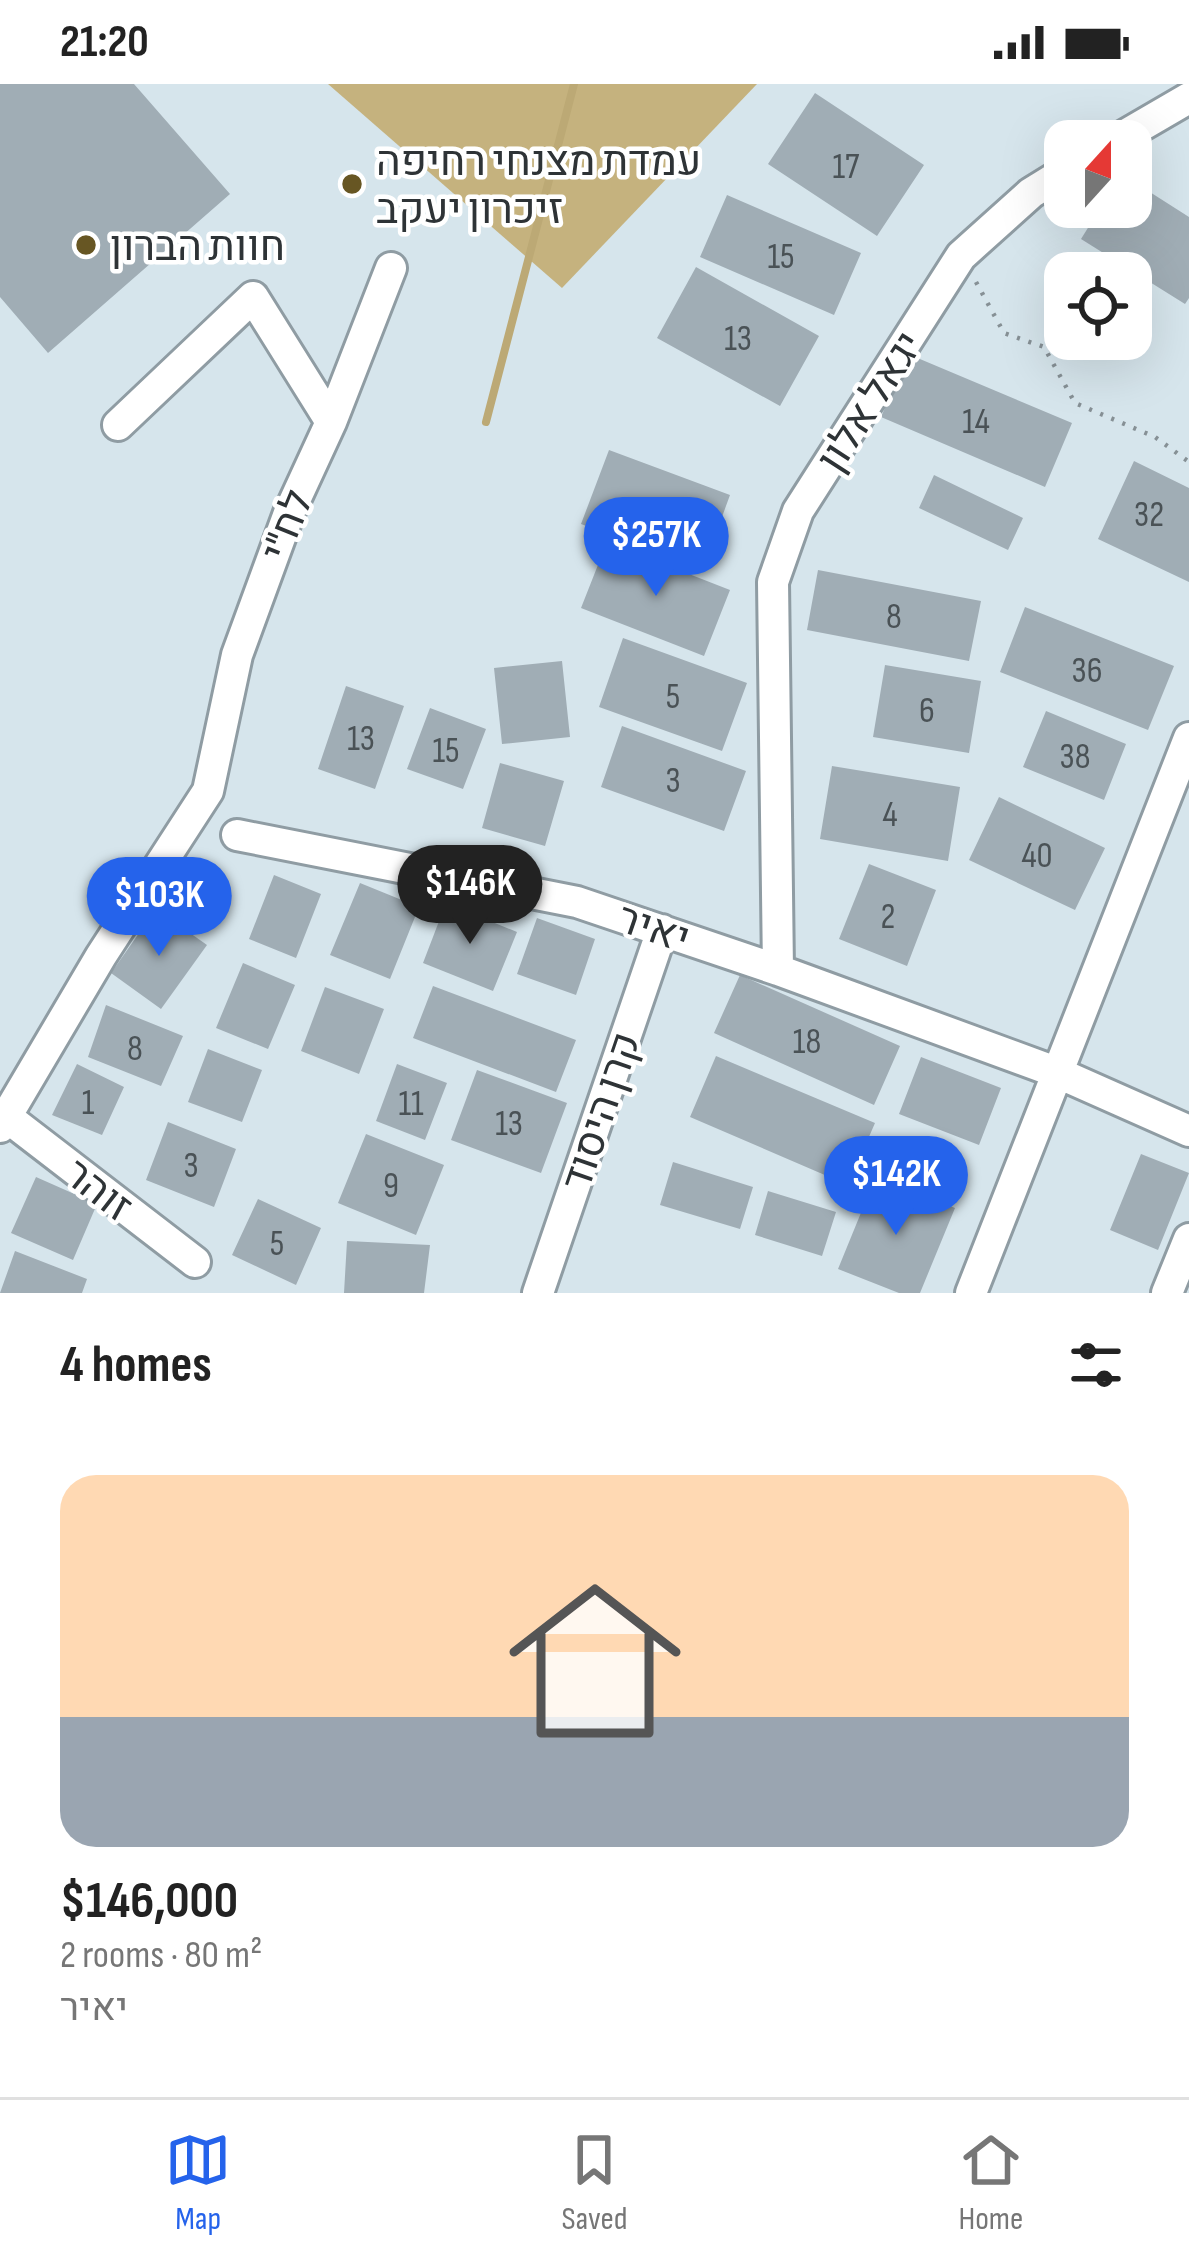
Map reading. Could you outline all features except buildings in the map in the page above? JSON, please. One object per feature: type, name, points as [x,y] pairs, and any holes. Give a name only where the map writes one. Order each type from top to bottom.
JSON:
[{"type":"street","points":[[1151,120],[1189,98]]},
{"type":"street","name":"יגאל אלון","points":[[778,970],[773,582],[798,511],[962,256],[1044,185]]},
{"type":"street","name":"לח\"י","points":[[2,1121],[208,791],[236,655],[391,268]]},
{"type":"street","points":[[118,425],[253,298],[331,422]]},
{"type":"street","points":[[971,1293],[1189,738]]},
{"type":"street","name":"יאיר","points":[[237,835],[577,902],[1056,1072],[1189,1131]]},
{"type":"street","name":"קרן היסוד","points":[[538,1293],[662,930]]},
{"type":"street","name":"זוהר","points":[[2,1121],[195,1262]]},
{"type":"street","points":[[1167,1293],[1189,1239]]},
{"type":"path","points":[[962,256],[1004,333],[1044,347],[1075,403],[1155,437],[1189,463]]},
{"type":"shaded area","points":[[328,84],[757,84],[562,288]]},
{"type":"waterway","points":[[486,422],[574,84]]},
{"type":"place","name":"עמדת מצנחי רחיפה זיכרון יעקב","points":[[352,184]]},
{"type":"place","name":"חוות הברון","points":[[86,245]]}]
